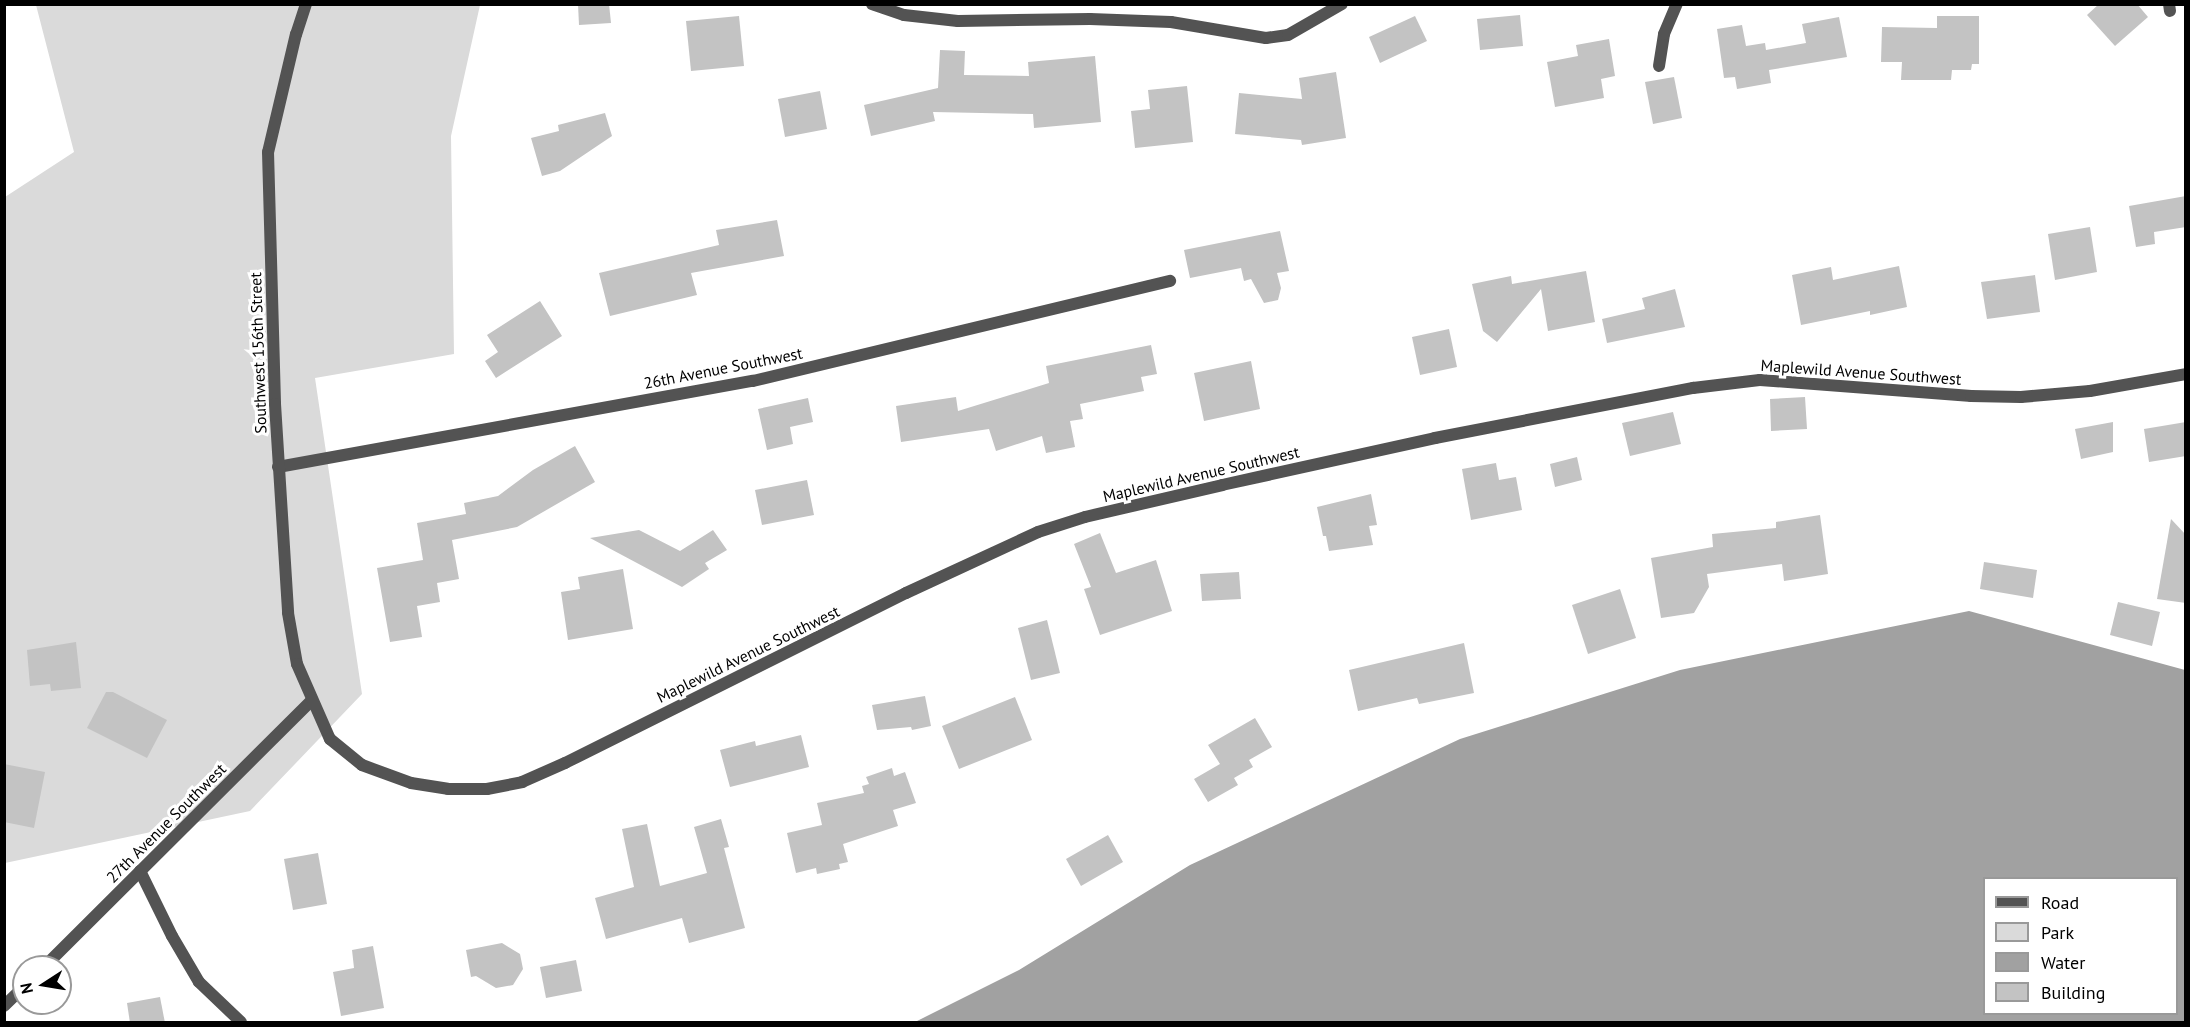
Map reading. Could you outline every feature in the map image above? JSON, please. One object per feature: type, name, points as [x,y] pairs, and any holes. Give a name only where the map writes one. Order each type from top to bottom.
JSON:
[{"type":"street","name":"Southwest 156th Street","points":[[306,4],[296,34],[268,152],[279,466],[288,613],[297,664],[311,701]]},
{"type":"street","points":[[872,4],[904,15],[958,21],[1090,19],[1171,22],[1266,38],[1288,36],[1342,4]]},
{"type":"street","points":[[1659,66],[1664,34],[1677,4]]},
{"type":"street","name":"26th Avenue Southwest","points":[[279,466],[753,381],[1170,281]]},
{"type":"street","name":"Maplewild Avenue Southwest","points":[[311,701],[330,739],[362,765],[411,783],[448,789],[487,789],[522,782],[565,763],[906,593],[1038,532],[1085,517],[1424,441],[1692,388],[1760,380],[1971,396],[2021,397],[2090,391],[2186,375]]},
{"type":"street","name":"27th Avenue Southwest","points":[[56,955],[311,701]]},
{"type":"street","points":[[140,871],[172,936],[199,982],[237,1020]]},
{"type":"green space","points":[[36,5],[480,5],[451,136],[454,354],[315,378],[362,694],[250,811],[5,863],[5,197],[74,152]]},
{"type":"water","points":[[1969,611],[2185,670],[2185,1022],[915,1022],[1019,970],[1190,865],[1460,739],[1680,670]]},
{"type":"building","points":[[578,4],[609,4],[611,23],[579,25]]},
{"type":"building","points":[[2099,4],[2137,4],[2148,17],[2115,46],[2087,15]]},
{"type":"building","points":[[1520,15],[1523,46],[1480,50],[1477,19]]},
{"type":"building","points":[[739,16],[744,66],[691,71],[686,21]]},
{"type":"building","points":[[1415,16],[1427,41],[1380,63],[1369,37]]},
{"type":"building","points":[[1937,16],[1979,16],[1979,64],[1972,64],[1971,70],[1952,70],[1951,80],[1901,80],[1902,62],[1881,62],[1882,27],[1937,28]]},
{"type":"building","points":[[1839,17],[1847,57],[1769,70],[1771,83],[1737,89],[1735,77],[1724,78],[1717,29],[1742,25],[1746,46],[1765,43],[1766,50],[1806,43],[1802,24]]},
{"type":"building","points":[[1609,39],[1615,76],[1601,79],[1604,98],[1555,107],[1547,62],[1578,56],[1576,45]]},
{"type":"building","points":[[940,50],[965,51],[964,75],[1029,76],[1028,62],[1095,56],[1101,122],[1034,128],[1033,114],[933,112],[935,121],[871,136],[864,105],[938,88]]},
{"type":"building","points":[[1336,72],[1346,138],[1302,145],[1301,140],[1235,134],[1239,93],[1302,99],[1299,78]]},
{"type":"building","points":[[1674,77],[1682,118],[1653,124],[1645,82]]},
{"type":"building","points":[[1187,86],[1193,142],[1135,148],[1131,111],[1150,109],[1148,90]]},
{"type":"building","points":[[820,91],[827,129],[785,137],[778,99]]},
{"type":"building","points":[[605,113],[612,136],[560,171],[542,176],[531,138],[559,131],[558,125]]},
{"type":"building","points":[[2186,196],[2186,227],[2154,232],[2155,244],[2136,247],[2129,206]]},
{"type":"building","points":[[777,220],[784,256],[691,273],[697,295],[610,316],[599,273],[719,245],[716,230]]},
{"type":"building","points":[[2090,227],[2097,272],[2055,280],[2048,234]]},
{"type":"building","points":[[1280,231],[1289,271],[1277,273],[1281,288],[1278,300],[1264,303],[1251,279],[1244,281],[1241,268],[1190,278],[1184,250]]},
{"type":"building","points":[[1899,266],[1907,307],[1870,315],[1870,311],[1801,325],[1792,275],[1831,267],[1833,280]]},
{"type":"building","points":[[1586,271],[1595,322],[1548,331],[1541,289],[1497,342],[1483,331],[1472,284],[1511,276],[1512,284]]},
{"type":"building","points":[[2035,275],[2040,312],[1987,319],[1981,282]]},
{"type":"building","points":[[1675,289],[1685,327],[1607,343],[1602,319],[1645,309],[1642,298]]},
{"type":"building","points":[[540,301],[562,336],[496,378],[485,361],[498,352],[487,335]]},
{"type":"building","points":[[1449,329],[1457,367],[1420,375],[1412,337]]},
{"type":"building","points":[[1151,345],[1157,374],[1141,377],[1144,391],[1080,404],[1083,419],[1070,421],[1075,447],[1046,453],[1042,436],[996,451],[989,429],[901,442],[896,406],[956,397],[958,411],[1049,383],[1046,366]]},
{"type":"building","points":[[1251,361],[1260,409],[1204,421],[1194,373]]},
{"type":"building","points":[[1805,397],[1807,429],[1771,431],[1770,399]]},
{"type":"building","points":[[808,398],[813,422],[790,427],[793,444],[767,450],[758,409]]},
{"type":"building","points":[[1673,412],[1681,444],[1630,456],[1622,423]]},
{"type":"building","points":[[2113,422],[2113,452],[2081,459],[2075,429]]},
{"type":"building","points":[[2186,422],[2186,456],[2149,462],[2144,429]]},
{"type":"building","points":[[575,446],[595,482],[517,527],[452,540],[459,579],[437,583],[440,602],[417,606],[422,637],[390,642],[377,568],[423,560],[417,523],[466,514],[464,503],[498,496],[533,470]]},
{"type":"building","points":[[1577,457],[1582,480],[1555,487],[1550,464]]},
{"type":"building","points":[[1496,463],[1499,480],[1516,477],[1522,510],[1471,520],[1462,469]]},
{"type":"building","points":[[807,480],[814,515],[762,525],[755,490]]},
{"type":"building","points":[[1371,494],[1377,525],[1369,526],[1373,545],[1329,551],[1326,536],[1323,536],[1317,507]]},
{"type":"building","points":[[1820,515],[1828,574],[1784,581],[1782,564],[1707,574],[1709,587],[1694,613],[1661,618],[1651,558],[1713,547],[1712,534],[1776,528],[1776,522]]},
{"type":"building","points":[[2171,519],[2186,535],[2186,603],[2157,599]]},
{"type":"building","points":[[639,530],[680,551],[713,530],[727,550],[705,563],[709,569],[682,587],[590,538]]},
{"type":"building","points":[[1100,533],[1116,573],[1156,560],[1172,611],[1100,635],[1084,589],[1091,587],[1074,544]]},
{"type":"building","points":[[1984,562],[2037,570],[2033,598],[1980,589]]},
{"type":"building","points":[[623,569],[633,629],[568,640],[561,592],[580,589],[578,577]]},
{"type":"building","points":[[1239,572],[1241,599],[1202,601],[1200,574]]},
{"type":"building","points":[[1620,589],[1636,638],[1588,654],[1572,605]]},
{"type":"building","points":[[2118,602],[2160,612],[2152,646],[2110,635]]},
{"type":"building","points":[[1047,620],[1060,673],[1031,680],[1018,628]]},
{"type":"building","points":[[76,642],[81,688],[51,691],[50,684],[30,686],[27,650]]},
{"type":"building","points":[[1464,643],[1474,693],[1419,704],[1417,698],[1358,711],[1349,670]]},
{"type":"building","points":[[106,692],[113,692],[167,720],[147,758],[87,728]]},
{"type":"building","points":[[925,696],[931,726],[912,730],[911,727],[877,730],[872,705]]},
{"type":"building","points":[[1015,697],[1032,740],[959,769],[942,726]]},
{"type":"building","points":[[1255,718],[1272,747],[1249,760],[1253,767],[1234,778],[1238,785],[1208,802],[1194,779],[1220,764],[1208,745]]},
{"type":"building","points":[[801,735],[809,767],[730,787],[720,750],[755,741],[756,746]]},
{"type":"building","points":[[4,764],[45,772],[34,828],[4,822]]},
{"type":"building","points":[[892,768],[894,776],[905,772],[916,803],[893,810],[898,826],[843,844],[848,862],[839,864],[840,869],[817,874],[816,868],[796,873],[787,833],[822,825],[817,803],[864,793],[862,786],[869,784],[866,777]]},
{"type":"building","points":[[721,819],[729,847],[724,848],[745,928],[689,943],[682,918],[606,939],[595,898],[634,887],[622,829],[647,824],[660,886],[707,873],[694,827]]},
{"type":"building","points":[[1108,835],[1123,862],[1081,886],[1066,859]]},
{"type":"building","points":[[318,853],[327,904],[293,910],[284,859]]},
{"type":"building","points":[[502,943],[520,954],[523,969],[513,985],[496,988],[476,976],[471,977],[466,950]]},
{"type":"building","points":[[373,946],[384,1008],[341,1016],[333,972],[354,968],[352,950]]},
{"type":"building","points":[[576,960],[582,991],[546,998],[540,967]]},
{"type":"building","points":[[160,997],[165,1023],[130,1023],[127,1003]]}]
